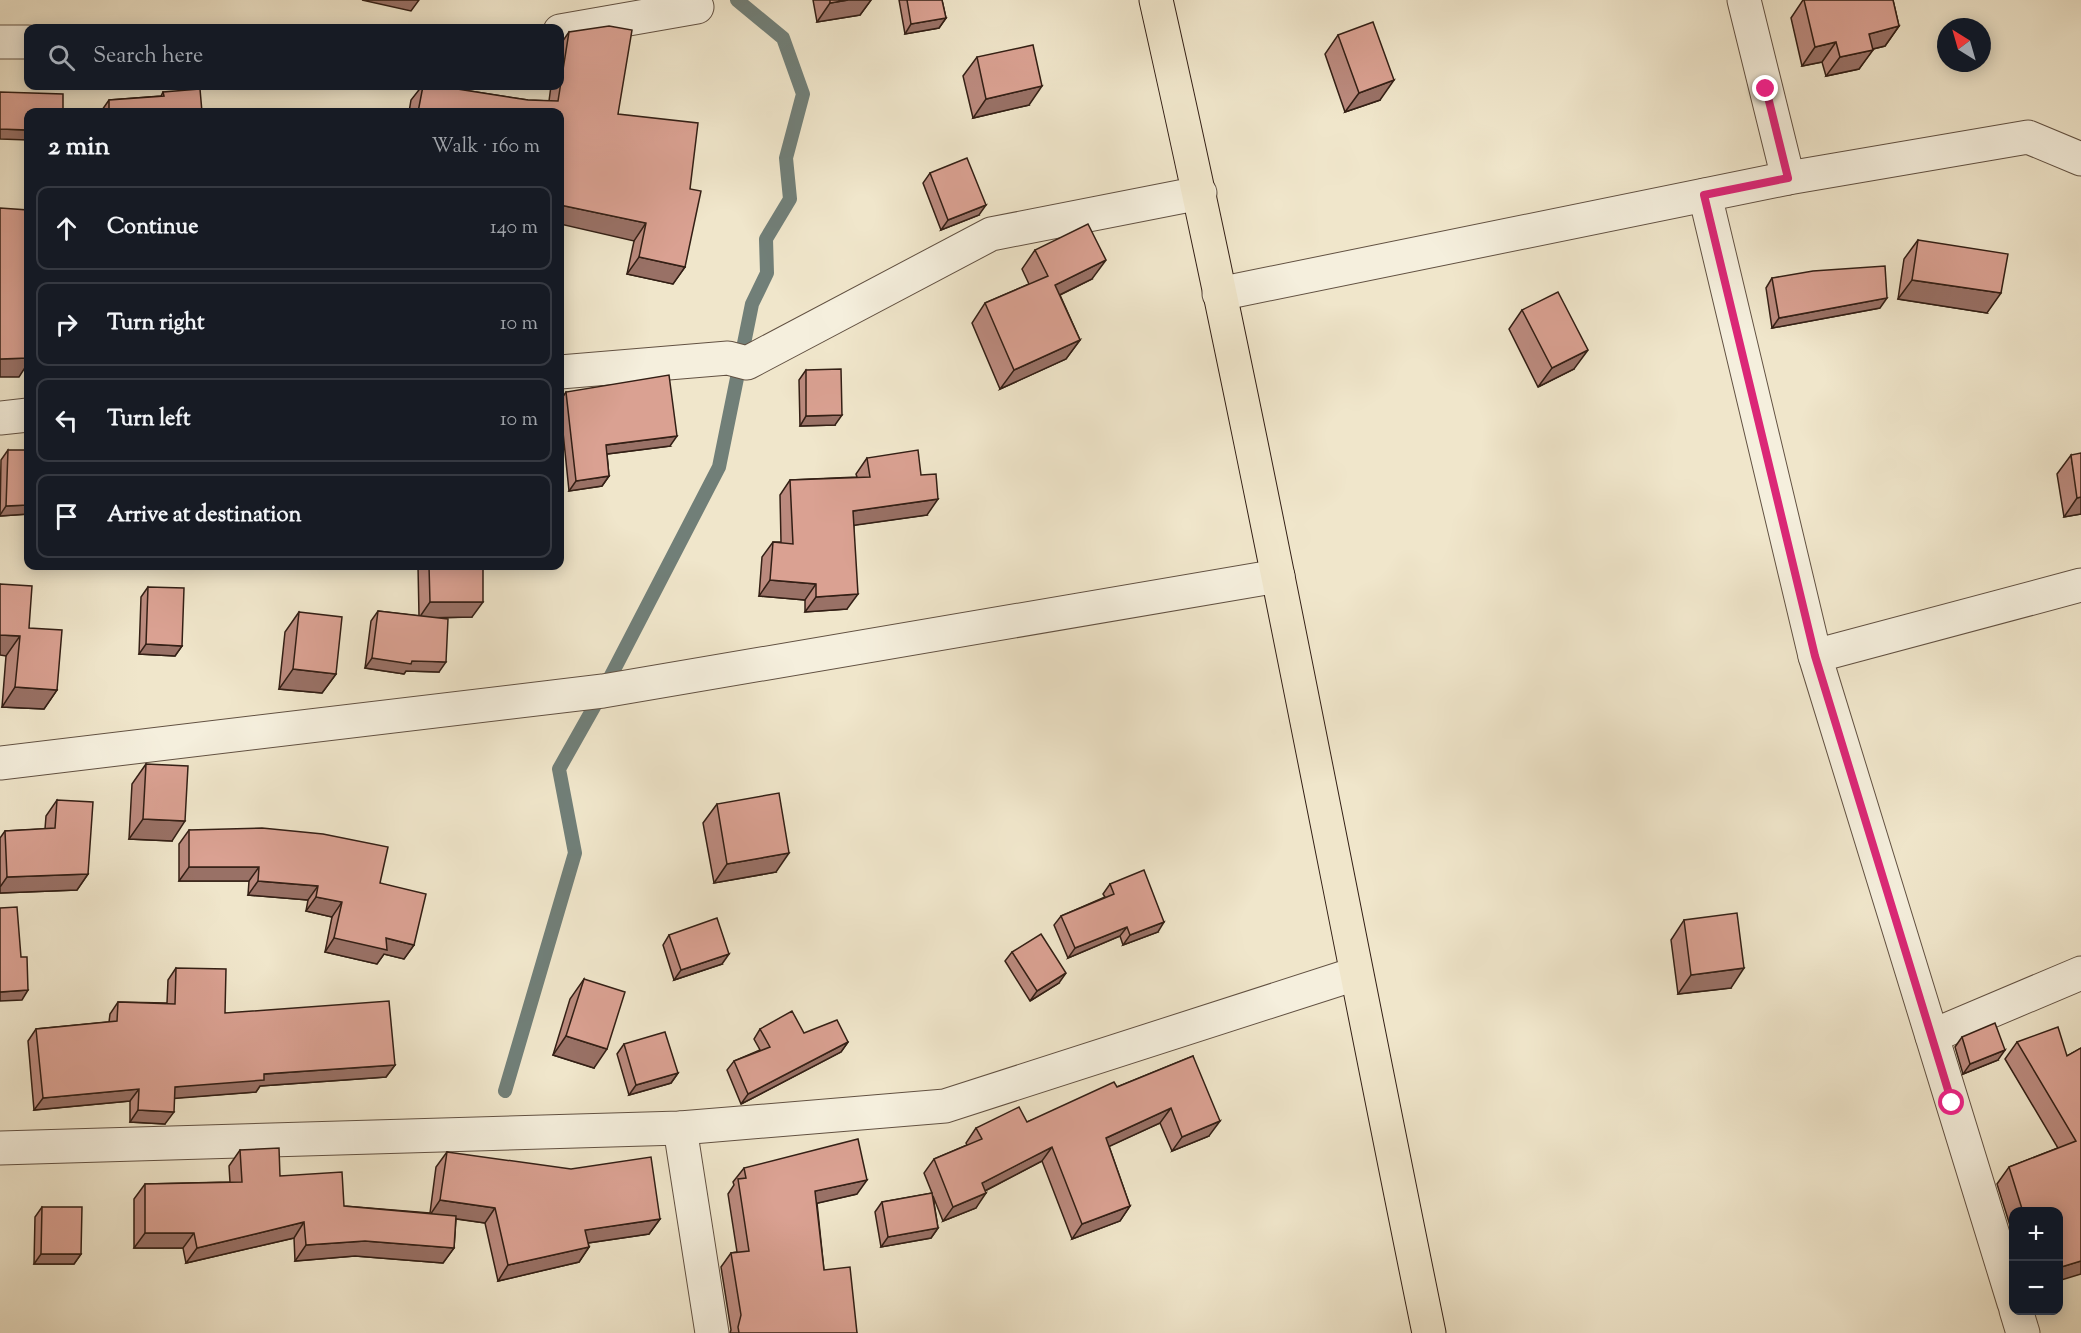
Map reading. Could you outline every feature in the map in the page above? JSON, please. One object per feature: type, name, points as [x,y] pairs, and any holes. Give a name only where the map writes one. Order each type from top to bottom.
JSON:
[{"type":"highway","points":[[1156,0],[1200,193],[1278,576],[1355,974],[1429,1333]]},
{"type":"street","points":[[1744,0],[1788,178]]},
{"type":"street","points":[[564,30],[697,7]]},
{"type":"street","points":[[0,42],[24,42]]},
{"type":"street","points":[[1219,294],[1788,178],[2028,137],[2081,158]]},
{"type":"street","points":[[564,372],[738,360],[991,234],[1200,193]]},
{"type":"street","points":[[1704,195],[1815,656],[2009,1290]]},
{"type":"street","points":[[0,418],[24,416]]},
{"type":"street","points":[[0,763],[603,691],[1278,576]]},
{"type":"street","points":[[1815,656],[2081,585]]},
{"type":"street","points":[[1932,1036],[2081,973]]},
{"type":"street","points":[[0,1148],[680,1128],[945,1106],[1355,974]]},
{"type":"street","points":[[680,1128],[712,1333]]},
{"type":"street","points":[[2017,1315],[2023,1333]]},
{"type":"building","points":[[830,0],[848,0],[830,3]]},
{"type":"building","points":[[907,0],[942,0],[946,18],[911,24]]},
{"type":"building","points":[[1804,0],[1893,0],[1899,26],[1869,34],[1873,50],[1840,57],[1836,42],[1815,47]]},
{"type":"building","points":[[1373,22],[1394,80],[1359,93],[1338,35]]},
{"type":"building","points":[[609,26],[632,30],[618,114],[698,123],[690,189],[701,191],[685,267],[639,257],[646,223],[564,206],[564,108],[419,108],[422,90],[464,90],[528,100],[558,101],[560,90],[564,90],[564,63],[569,32]]},
{"type":"building","points":[[1033,45],[1042,86],[986,99],[977,57]]},
{"type":"building","points":[[200,90],[202,108],[109,108],[109,100],[164,96],[163,92]]},
{"type":"building","points":[[0,92],[63,94],[63,108],[24,108],[24,130],[0,129]]},
{"type":"building","points":[[967,158],[986,205],[948,220],[930,173]]},
{"type":"building","points":[[0,208],[24,210],[24,358],[0,359]]},
{"type":"building","points":[[1088,224],[1106,260],[1055,285],[1080,340],[1014,370],[985,303],[1048,276],[1035,250]]},
{"type":"building","points":[[1918,240],[2008,254],[2001,293],[1912,280]]},
{"type":"building","points":[[1885,266],[1887,298],[1779,318],[1772,278],[1813,271]]},
{"type":"building","points":[[1558,292],[1588,350],[1552,368],[1522,310]]},
{"type":"building","points":[[841,369],[842,415],[806,416],[806,370]]},
{"type":"building","points":[[669,375],[677,436],[606,445],[609,476],[576,481],[566,392]]},
{"type":"building","points":[[8,450],[24,450],[24,505],[6,506]]},
{"type":"building","points":[[918,450],[921,475],[936,474],[938,499],[853,511],[858,594],[816,597],[816,584],[770,580],[773,542],[793,544],[790,480],[870,477],[867,458]]},
{"type":"building","points":[[2081,453],[2081,497],[2077,498],[2071,455]]},
{"type":"building","points":[[429,570],[483,570],[483,602],[430,602]]},
{"type":"building","points":[[0,584],[32,586],[29,628],[62,630],[57,690],[15,687],[20,636],[0,635]]},
{"type":"building","points":[[148,587],[184,588],[182,646],[146,644]]},
{"type":"building","points":[[378,611],[448,619],[446,662],[412,661],[411,664],[372,658]]},
{"type":"building","points":[[299,612],[342,617],[336,674],[293,669]]},
{"type":"building","points":[[146,764],[188,766],[185,821],[143,819]]},
{"type":"building","points":[[779,793],[789,853],[727,864],[717,804]]},
{"type":"building","points":[[57,800],[93,802],[88,874],[7,877],[5,831],[55,828]]},
{"type":"building","points":[[262,828],[323,834],[388,847],[380,883],[426,894],[414,945],[386,938],[387,950],[334,938],[342,902],[316,897],[318,886],[258,881],[259,867],[189,867],[189,830]]},
{"type":"building","points":[[1144,870],[1164,922],[1130,935],[1127,927],[1075,948],[1061,916],[1114,894],[1110,884]]},
{"type":"building","points":[[17,907],[21,957],[27,957],[28,990],[0,992],[0,908]]},
{"type":"building","points":[[1737,913],[1744,968],[1691,975],[1684,920]]},
{"type":"building","points":[[717,918],[729,954],[681,970],[669,935]]},
{"type":"building","points":[[1041,934],[1066,973],[1037,991],[1012,952]]},
{"type":"building","points":[[176,968],[226,969],[225,1013],[389,1001],[395,1065],[264,1074],[264,1080],[175,1087],[174,1112],[138,1110],[139,1089],[43,1098],[36,1029],[117,1021],[118,1002],[175,1004]]},
{"type":"building","points":[[584,979],[625,992],[607,1049],[566,1036]]},
{"type":"building","points":[[792,1011],[804,1033],[837,1020],[848,1042],[748,1094],[734,1061],[770,1047],[760,1029]]},
{"type":"building","points":[[1995,1023],[2005,1050],[1970,1064],[1962,1037]]},
{"type":"building","points":[[2058,1027],[2067,1056],[2081,1048],[2081,1261],[2063,1266],[2063,1207],[2021,1207],[2009,1167],[2076,1141],[2017,1042]]},
{"type":"building","points":[[665,1032],[678,1073],[636,1085],[624,1044]]},
{"type":"building","points":[[1193,1056],[1220,1121],[1182,1137],[1171,1108],[1106,1138],[1130,1206],[1082,1224],[1052,1147],[982,1183],[986,1193],[953,1207],[934,1159],[982,1139],[976,1128],[1019,1107],[1027,1122],[1114,1082],[1117,1087]]},
{"type":"building","points":[[858,1139],[867,1180],[815,1191],[824,1270],[850,1267],[857,1333],[739,1333],[741,1315],[731,1253],[749,1251],[738,1179],[746,1178],[744,1168]]},
{"type":"building","points":[[279,1148],[280,1176],[342,1172],[344,1206],[456,1216],[454,1248],[365,1241],[306,1245],[304,1222],[197,1248],[194,1233],[145,1233],[145,1184],[242,1182],[240,1150]]},
{"type":"building","points":[[447,1152],[571,1169],[651,1157],[660,1219],[585,1230],[589,1247],[508,1265],[495,1208],[440,1200]]},
{"type":"building","points":[[932,1193],[938,1228],[888,1237],[882,1202]]},
{"type":"building","points":[[42,1207],[82,1207],[81,1254],[41,1254]]},
{"type":"waterway","points":[[505,1091],[575,853],[559,769],[603,691],[719,467],[752,304],[767,273],[766,239],[790,199],[786,158],[803,94],[783,38],[737,0]]},
{"type":"route","points":[[1766,89],[1788,178],[1704,195],[1815,656],[1952,1103]]}]
